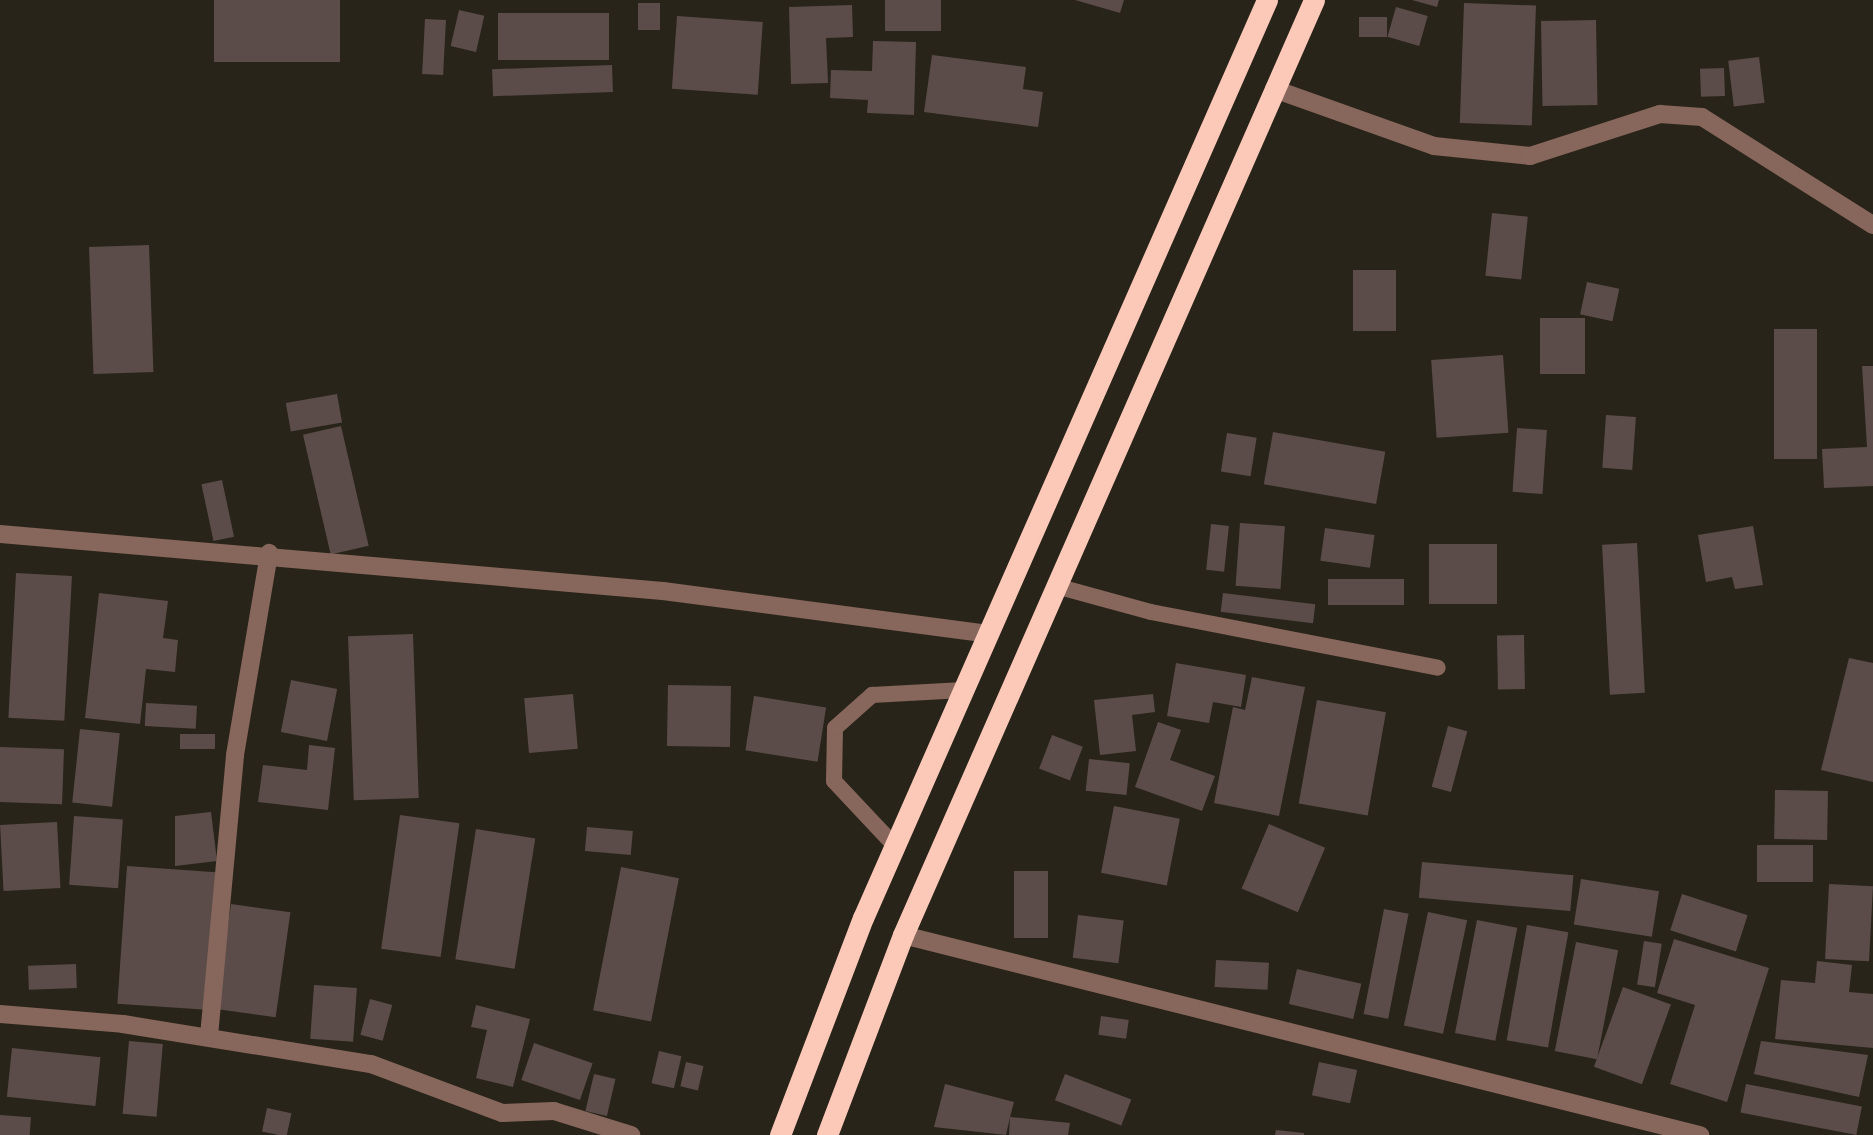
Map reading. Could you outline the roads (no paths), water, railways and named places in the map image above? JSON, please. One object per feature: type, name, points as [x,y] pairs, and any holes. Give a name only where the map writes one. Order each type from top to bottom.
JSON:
[{"type":"highway","points":[[780,1135],[895,846],[1267,0]]},
{"type":"highway","points":[[827,1135],[903,935],[1314,0]]},
{"type":"street","points":[[1275,89],[1434,146],[1530,156],[1660,114],[1702,117],[1873,225]]},
{"type":"street","points":[[0,534],[269,553],[663,591],[988,634]]},
{"type":"street","points":[[209,1037],[234,755],[269,553]]},
{"type":"street","points":[[903,935],[1700,1135]]},
{"type":"street","points":[[0,1014],[209,1037],[371,1064],[502,1113],[554,1111],[631,1135]]},
{"type":"lane","points":[[1056,586],[1151,612],[1437,668]]},
{"type":"lane","points":[[895,846],[834,781],[835,728],[872,695],[963,690]]}]
